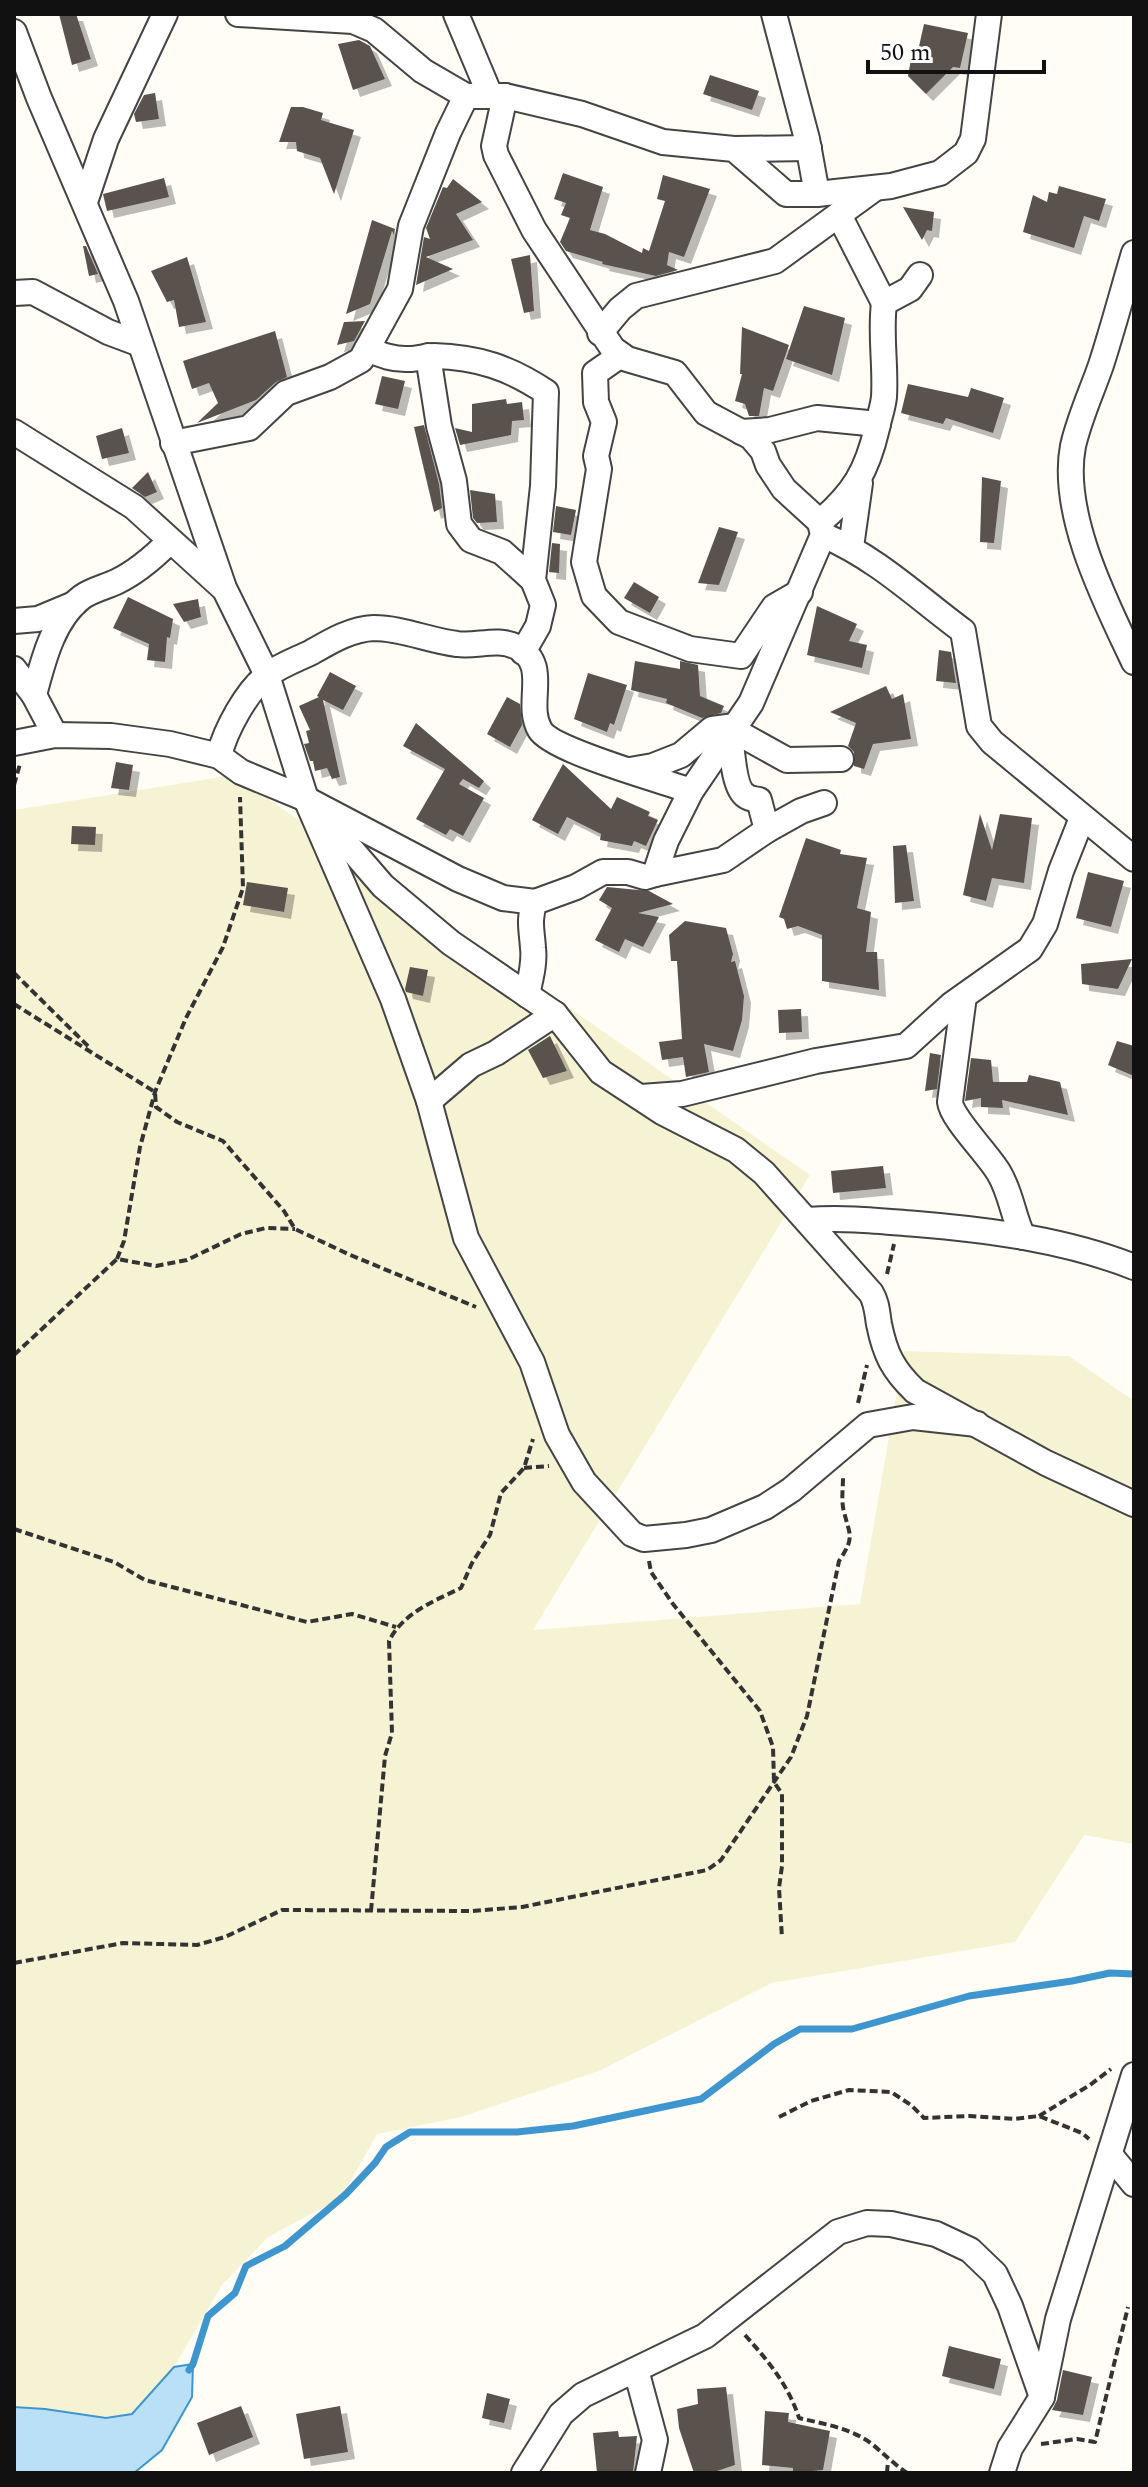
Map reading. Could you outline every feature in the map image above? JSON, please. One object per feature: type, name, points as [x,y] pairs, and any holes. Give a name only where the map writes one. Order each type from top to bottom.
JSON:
[{"type":"street","points":[[85,202],[106,139],[165,14]]},
{"type":"street","points":[[238,14],[353,17],[374,30],[423,71],[487,96],[582,114],[663,142],[734,149],[809,148]]},
{"type":"street","points":[[456,14],[487,96],[496,155],[534,230],[578,293],[600,333],[627,359],[675,373],[706,413],[751,437],[763,451],[784,489],[822,528],[889,572],[963,631],[979,726],[992,742],[1134,859]]},
{"type":"street","points":[[774,14],[809,148],[817,194]]},
{"type":"street","points":[[734,149],[786,194],[817,194],[876,187],[940,173],[966,153],[973,139],[989,14]]},
{"type":"street","points":[[14,32],[25,91],[85,202],[126,301],[224,588],[267,675],[306,799],[393,999],[429,1101],[466,1238],[532,1362],[546,1407],[571,1464],[619,1522],[632,1534],[644,1539],[711,1530],[754,1512],[791,1490],[868,1425],[913,1417],[977,1424]]},
{"type":"street","points":[[173,443],[249,428],[286,393],[330,377],[361,360],[400,289],[411,226],[448,133],[487,96]]},
{"type":"street","points":[[600,333],[620,309],[636,296],[775,261],[876,187]]},
{"type":"street","points":[[839,215],[884,303],[881,329],[884,399],[860,480],[851,547]]},
{"type":"street","points":[[1134,253],[1073,447],[1073,487],[1079,524],[1103,598],[1134,662]]},
{"type":"street","points":[[884,303],[910,289],[920,275]]},
{"type":"street","points":[[14,293],[33,292],[108,332],[140,344]]},
{"type":"street","points":[[367,349],[383,357],[470,359],[519,373],[546,392],[543,486],[533,580]]},
{"type":"street","points":[[621,355],[595,373],[596,402],[604,422],[596,456],[599,469],[584,562],[594,596],[619,622],[690,649],[741,656],[774,607],[800,592]]},
{"type":"street","points":[[428,356],[439,426],[454,481],[459,524],[471,540],[502,552],[533,580],[543,605],[538,626],[523,652]]},
{"type":"street","points":[[741,432],[770,430],[817,418],[878,424]]},
{"type":"street","points":[[14,432],[134,507],[224,588]]},
{"type":"street","points":[[655,874],[666,841],[691,791],[751,703],[800,592],[822,528],[860,480]]},
{"type":"street","points":[[34,695],[48,643],[74,604],[83,596],[117,581],[149,561],[170,541]]},
{"type":"street","points":[[14,621],[38,619],[74,604]]},
{"type":"street","points":[[219,756],[240,708],[267,675],[339,636],[372,628],[459,645],[502,643],[523,652],[533,662],[537,677],[535,708],[540,730],[546,736],[587,756],[691,791]]},
{"type":"street","points":[[14,669],[34,695],[55,735]]},
{"type":"street","points":[[630,770],[653,766],[681,755],[712,729],[733,729],[787,760],[841,759]]},
{"type":"street","points":[[733,729],[734,767],[740,789],[745,796],[759,800],[767,830]]},
{"type":"street","points":[[14,743],[55,735],[125,737],[219,756],[241,772],[306,799],[458,879],[503,898],[535,902],[576,887],[603,872],[628,872],[645,877],[723,860],[767,830],[801,811],[824,803]]},
{"type":"street","points":[[306,799],[383,886],[451,943],[555,1014],[601,1072],[662,1112],[736,1150],[764,1173],[876,1302],[889,1358],[897,1374],[915,1391],[1046,1463],[1134,1504]]},
{"type":"street","points":[[641,1097],[682,1094],[816,1061],[906,1046],[964,996],[1030,949],[1045,924],[1082,818]]},
{"type":"street","points":[[527,995],[533,967],[529,930],[535,902]]},
{"type":"street","points":[[964,996],[951,1112],[977,1140],[1001,1175],[1023,1237]]},
{"type":"street","points":[[429,1101],[471,1065],[496,1053],[555,1014]]},
{"type":"street","points":[[807,1220],[836,1218],[902,1223],[1023,1237],[1108,1257],[1134,1267]]},
{"type":"street","points":[[1002,2473],[1010,2448],[1042,2397],[1058,2319],[1110,2155],[1123,2072]]},
{"type":"street","points":[[1110,2155],[1134,2184]]},
{"type":"street","points":[[524,2473],[561,2414],[583,2395],[705,2336],[838,2232],[867,2223],[936,2234],[970,2250],[995,2274],[1010,2306],[1042,2397]]},
{"type":"street","points":[[636,2370],[655,2440],[648,2473]]},
{"type":"path","points":[[14,1355],[117,1259],[124,1241],[140,1147],[155,1092],[186,1018],[223,947],[243,888],[241,772]]},
{"type":"path","points":[[14,973],[97,1055]]},
{"type":"path","points":[[14,1004],[155,1092]]},
{"type":"path","points":[[155,1092],[156,1107],[177,1122],[223,1141],[284,1211],[295,1229]]},
{"type":"path","points":[[887,1274],[890,1255],[902,1223]]},
{"type":"path","points":[[117,1259],[156,1266],[187,1260],[241,1234],[266,1228],[295,1229],[508,1320]]},
{"type":"path","points":[[14,1963],[123,1943],[197,1945],[225,1937],[282,1910],[472,1911],[522,1907],[707,1870],[721,1860],[791,1757],[807,1716],[839,1561],[846,1550],[851,1531],[843,1509],[844,1465],[867,1365]]},
{"type":"path","points":[[371,1911],[385,1756],[392,1733],[389,1641],[396,1627],[424,1606],[461,1588],[490,1535],[501,1493],[524,1468],[546,1407]]},
{"type":"path","points":[[14,1529],[114,1562],[145,1580],[307,1622],[352,1614],[396,1627]]},
{"type":"path","points":[[644,1539],[651,1572],[673,1604],[760,1711],[773,1747],[774,1782],[782,1794],[779,1888],[782,1938]]},
{"type":"path","points":[[779,2117],[811,2101],[849,2090],[891,2092],[924,2118],[970,2116],[1015,2119],[1039,2116],[1090,2085],[1123,2072]]},
{"type":"path","points":[[1039,2116],[1082,2133],[1110,2155]]},
{"type":"path","points":[[1010,2448],[1077,2439],[1095,2442],[1128,2307]]},
{"type":"path","points":[[731,2318],[779,2374],[799,2418],[849,2431],[873,2444],[888,2461],[907,2473]]},
{"type":"path","points":[[887,2473],[888,2461]]},
{"type":"shaded area","points":[[234,775],[810,1175],[533,1630],[860,1604],[904,1351],[1069,1356],[1134,1401],[1134,1844],[1084,1835],[1015,1942],[772,1983],[599,2071],[461,2117],[377,2134],[341,2198],[268,2237],[222,2285],[174,2367],[132,2414],[106,2418],[14,2407],[14,810]]},
{"type":"water","points":[[193,2364],[192,2397],[162,2450],[134,2473],[14,2473],[14,2407],[106,2418],[132,2414],[174,2367]]},
{"type":"building","points":[[59,14],[76,14],[91,59],[72,65]]},
{"type":"building","points":[[924,24],[968,33],[960,68],[953,67],[926,94],[908,76],[911,59],[916,60]]},
{"type":"building","points":[[359,40],[370,46],[385,79],[353,90],[338,44]]},
{"type":"building","points":[[710,75],[759,91],[752,110],[703,94]]},
{"type":"building","points":[[155,93],[159,119],[136,122],[134,114],[144,95]]},
{"type":"building","points":[[291,107],[323,113],[321,120],[354,130],[334,194],[320,158],[297,151],[296,142],[279,142]]},
{"type":"building","points":[[563,173],[603,187],[590,230],[605,234],[642,253],[643,248],[649,251],[665,201],[657,199],[663,175],[710,189],[684,257],[669,252],[667,265],[678,270],[656,276],[602,264],[566,251],[560,242],[570,218],[561,215],[566,203],[554,199]]},
{"type":"building","points":[[164,178],[169,197],[107,211],[103,194]]},
{"type":"building","points":[[453,179],[482,202],[456,214],[473,240],[426,257],[453,269],[416,285],[424,237],[430,239],[426,228],[443,187],[447,188]]},
{"type":"building","points":[[1059,186],[1106,199],[1099,221],[1084,216],[1074,248],[1023,232],[1033,195],[1047,202],[1049,192],[1057,194]]},
{"type":"building","points":[[903,207],[934,212],[932,231],[927,230],[922,240]]},
{"type":"building","points":[[372,220],[395,229],[394,235],[392,231],[370,304],[346,314]]},
{"type":"building","points":[[83,246],[86,246],[98,274],[89,276]]},
{"type":"building","points":[[530,255],[534,311],[524,313],[511,259]]},
{"type":"building","points":[[187,257],[206,322],[179,327],[174,300],[167,302],[151,271]]},
{"type":"building","points":[[804,306],[845,318],[832,375],[786,359]]},
{"type":"building","points":[[365,321],[354,341],[337,345],[344,322]]},
{"type":"building","points":[[742,327],[789,345],[773,391],[764,388],[759,416],[749,416],[745,404],[735,401],[742,374]]},
{"type":"building","points":[[275,331],[287,377],[276,382],[256,400],[197,423],[218,403],[209,383],[192,389],[183,361]]},
{"type":"building","points":[[382,376],[405,381],[398,409],[375,404]]},
{"type":"building","points":[[908,384],[968,397],[971,388],[1004,398],[993,433],[946,418],[943,424],[901,413]]},
{"type":"building","points":[[506,399],[507,404],[522,402],[524,420],[512,421],[511,435],[460,445],[455,428],[472,432],[472,404]]},
{"type":"building","points":[[424,425],[442,508],[434,512],[414,427]]},
{"type":"building","points":[[122,428],[129,453],[102,459],[96,436]]},
{"type":"building","points":[[148,472],[157,492],[145,497],[132,488]]},
{"type":"building","points":[[982,477],[1001,481],[994,543],[980,542]]},
{"type":"building","points":[[470,490],[495,494],[497,522],[477,523],[473,518]]},
{"type":"building","points":[[556,506],[576,510],[571,535],[553,532]]},
{"type":"building","points":[[719,527],[738,532],[719,585],[698,583]]},
{"type":"building","points":[[552,543],[560,544],[559,573],[549,572]]},
{"type":"building","points":[[634,582],[659,597],[650,613],[624,598]]},
{"type":"building","points":[[128,597],[173,619],[170,638],[167,637],[165,662],[147,660],[149,644],[113,628]]},
{"type":"building","points":[[198,599],[201,617],[184,622],[173,604]]},
{"type":"building","points":[[817,606],[857,624],[849,641],[867,645],[862,668],[807,655]]},
{"type":"building","points":[[939,650],[951,652],[956,683],[936,681]]},
{"type":"building","points":[[635,661],[680,669],[680,661],[698,665],[700,696],[724,706],[721,713],[702,718],[666,703],[667,699],[631,690]]},
{"type":"building","points":[[330,672],[356,686],[343,710],[323,700],[340,777],[332,779],[327,768],[315,771],[313,761],[310,761],[304,744],[309,743],[306,731],[310,730],[299,706],[319,697]]},
{"type":"building","points":[[588,673],[627,685],[614,725],[610,723],[607,732],[574,719]]},
{"type":"building","points":[[886,686],[892,699],[903,694],[911,739],[873,744],[864,769],[854,766],[854,752],[848,746],[856,723],[830,712]]},
{"type":"building","points":[[507,697],[520,704],[522,725],[510,747],[487,734]]},
{"type":"building","points":[[416,723],[484,781],[479,788],[463,779],[459,784],[484,798],[463,836],[450,829],[446,835],[416,819],[445,769],[403,746]]},
{"type":"building","points":[[116,762],[133,765],[129,790],[111,788]]},
{"type":"building","points":[[563,764],[611,809],[617,797],[650,812],[648,816],[658,820],[646,846],[634,841],[632,846],[600,840],[601,834],[567,817],[558,834],[532,820]]},
{"type":"building","points":[[980,814],[992,850],[1000,814],[1032,818],[1024,883],[992,878],[986,901],[963,895]]},
{"type":"building","points":[[72,826],[96,827],[95,845],[71,844]]},
{"type":"building","points":[[806,838],[841,850],[840,854],[867,858],[857,908],[871,912],[866,952],[877,952],[879,990],[822,981],[822,935],[798,926],[787,929],[784,919],[779,917]]},
{"type":"building","points":[[906,845],[914,901],[895,903],[893,846]]},
{"type":"building","points":[[1088,872],[1124,881],[1111,927],[1076,918]]},
{"type":"building","points":[[247,882],[288,888],[284,912],[243,905]]},
{"type":"building","points":[[607,887],[649,891],[673,904],[638,913],[659,917],[643,947],[625,939],[619,952],[595,940],[612,908],[599,900]]},
{"type":"building","points":[[685,921],[726,928],[733,954],[731,962],[735,961],[744,996],[742,1020],[733,1051],[704,1044],[709,1072],[686,1077],[683,1057],[662,1060],[659,1042],[682,1039],[677,961],[671,961],[669,935]]},
{"type":"building","points":[[1132,959],[1118,989],[1082,984],[1081,964]]},
{"type":"building","points":[[410,967],[428,970],[423,996],[406,992]]},
{"type":"building","points":[[801,1009],[802,1032],[779,1033],[778,1010]]},
{"type":"building","points":[[550,1036],[567,1071],[543,1078],[528,1050]]},
{"type":"building","points":[[1117,1041],[1134,1046],[1134,1076],[1108,1065]]},
{"type":"building","points":[[930,1053],[941,1055],[937,1089],[925,1091]]},
{"type":"building","points":[[971,1058],[991,1060],[993,1082],[1027,1082],[1029,1075],[1060,1082],[1068,1115],[1002,1100],[1003,1108],[981,1107],[981,1098],[965,1101]]},
{"type":"building","points":[[883,1166],[886,1188],[833,1193],[831,1171]]},
{"type":"building","points":[[949,2346],[1001,2359],[994,2389],[942,2376]]},
{"type":"building","points":[[1063,2370],[1092,2377],[1083,2415],[1052,2410]]},
{"type":"building","points":[[726,2387],[735,2465],[711,2473],[694,2473],[679,2428],[677,2409],[698,2404],[697,2389]]},
{"type":"building","points":[[487,2393],[510,2399],[504,2423],[482,2418]]},
{"type":"building","points":[[241,2406],[253,2437],[209,2455],[197,2423]]},
{"type":"building","points":[[340,2406],[348,2452],[304,2459],[296,2414]]},
{"type":"building","points":[[765,2411],[789,2413],[788,2422],[830,2431],[823,2470],[793,2473],[793,2468],[762,2465]]},
{"type":"building","points":[[618,2431],[619,2437],[637,2436],[633,2473],[597,2473],[593,2433]]},
{"type":"waterway","points":[[189,2370],[208,2316],[235,2293],[246,2266],[285,2246],[346,2194],[386,2147],[410,2132],[517,2132],[573,2126],[701,2099],[774,2044],[800,2029],[852,2029],[969,1996],[1110,1973],[1134,1974]]}]
